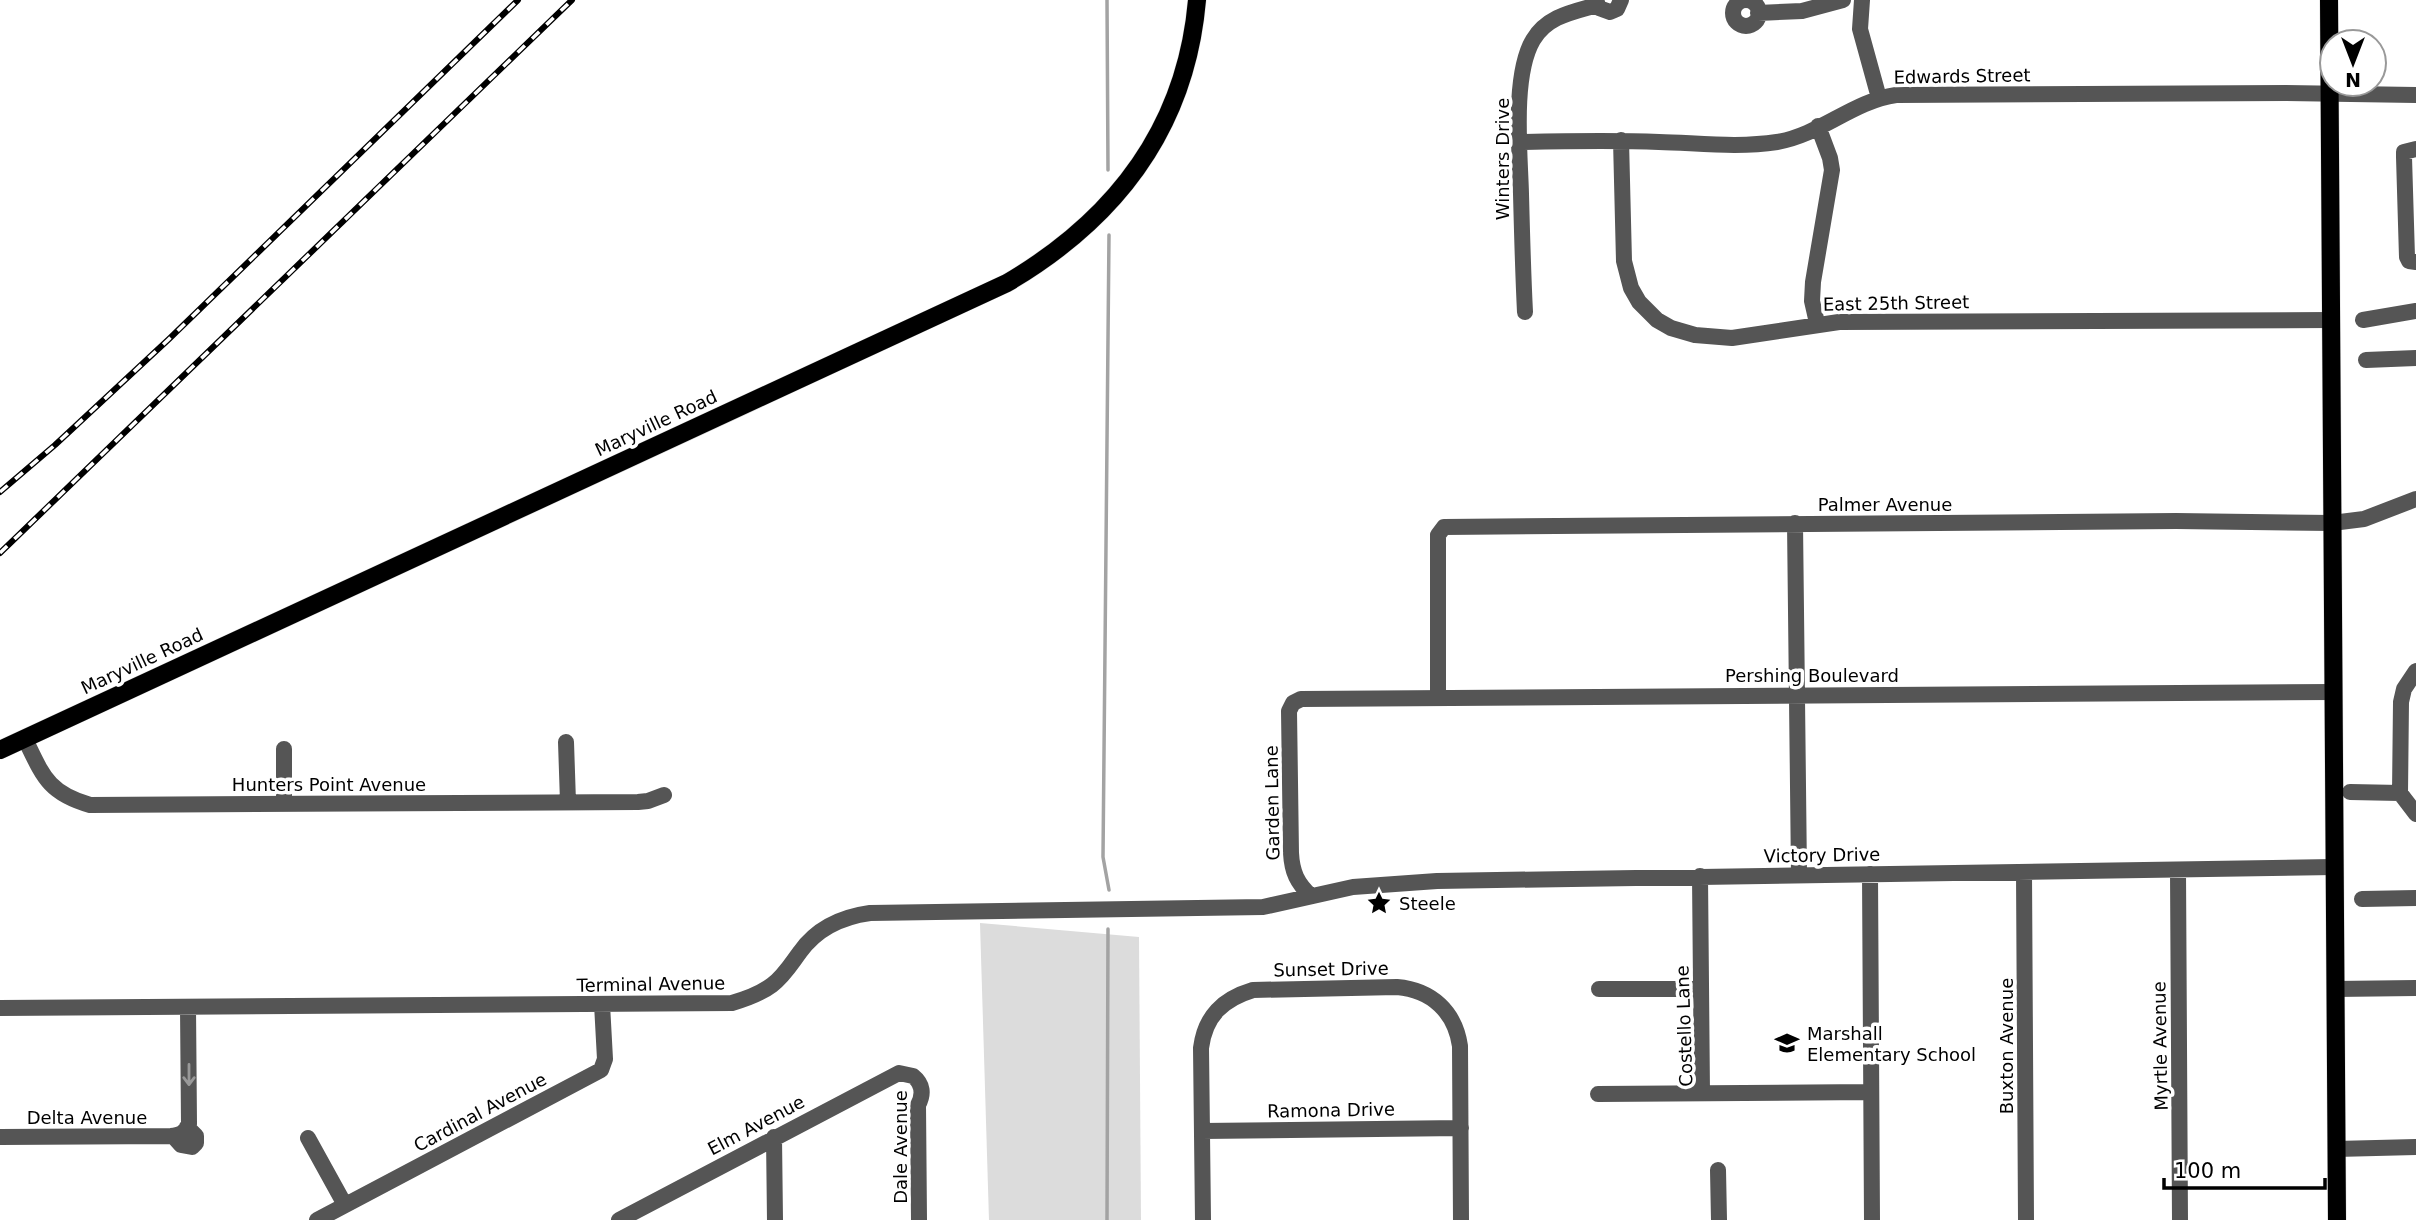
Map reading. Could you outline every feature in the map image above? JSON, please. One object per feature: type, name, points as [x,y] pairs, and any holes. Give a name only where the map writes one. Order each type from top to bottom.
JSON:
[{"type":"main road","name":"Maryville Road","points":[[0,750],[1007,283],[1035,266],[1063,247],[1107,207],[1149,150],[1164,122],[1184,71],[1192,40],[1197,0]]},
{"type":"main road","points":[[2329,0],[2329,28]]},
{"type":"main road","points":[[2329,98],[2337,1220]]},
{"type":"street","name":"Winters Drive","points":[[1524,312],[1519,142],[1522,80],[1528,52],[1542,28],[1562,15],[1597,2],[1602,10],[1610,12],[1617,9],[1621,0]]},
{"type":"street","points":[[1758,13],[1802,11],[1843,0]]},
{"type":"street","points":[[1862,0],[1860,29],[1879,98]]},
{"type":"street","name":"Edwards Street","points":[[1519,142],[1621,141],[1755,145],[1801,135],[1879,98],[1896,95],[2318,93]]},
{"type":"street","name":"Edwards Street","points":[[2388,94],[2416,95]]},
{"type":"street","points":[[1816,323],[1812,301],[1813,282],[1832,170],[1818,126]]},
{"type":"street","name":"East 25th Street","points":[[1621,141],[1624,261],[1631,288],[1648,312],[1671,328],[1714,337],[1754,336],[1839,321],[2331,320]]},
{"type":"street","points":[[2416,149],[2404,152],[2407,257],[2409,261],[2416,262]]},
{"type":"street","points":[[2363,320],[2416,311]]},
{"type":"street","points":[[2366,360],[2416,358]]},
{"type":"street","name":"Palmer Avenue","points":[[1438,697],[1438,535],[1444,527],[2162,521],[2332,523],[2364,519],[2416,499]]},
{"type":"street","points":[[1795,523],[1798,874]]},
{"type":"street","points":[[2416,671],[2403,689],[2401,702],[2400,793],[2416,814]]},
{"type":"street","name":"Pershing Boulevard","points":[[1293,703],[1301,698],[2333,692]]},
{"type":"street","name":"Garden Lane","points":[[1293,703],[1289,712],[1292,864],[1293,874],[1311,896]]},
{"type":"street","name":"Hunters Point Avenue","points":[[25,739],[41,772],[52,787],[70,799],[90,804],[648,801],[664,795]]},
{"type":"street","points":[[566,741],[568,802]]},
{"type":"street","points":[[284,749],[284,804]]},
{"type":"street","points":[[2350,792],[2400,793]]},
{"type":"street","name":"Victory Drive","points":[[1311,896],[1353,887],[1406,882],[2334,867]]},
{"type":"street","name":"Myrtle Avenue","points":[[2178,871],[2180,1220]]},
{"type":"street","name":"Buxton Avenue","points":[[2024,872],[2026,1220]]},
{"type":"street","points":[[1870,874],[1872,1220]]},
{"type":"street","name":"Costello Lane","points":[[1700,876],[1702,1093],[1871,1092]]},
{"type":"street","name":"Terminal Avenue","points":[[0,1008],[718,1004],[748,998],[773,985],[801,950],[823,930],[835,922],[859,915],[1069,908],[1244,908],[1281,904],[1311,896]]},
{"type":"street","points":[[2362,899],[2416,898]]},
{"type":"street","name":"Sunset Drive","points":[[1203,1220],[1202,1038],[1212,1016],[1227,1000],[1253,990],[1397,987],[1427,994],[1445,1009],[1453,1020],[1460,1046],[1461,1220]]},
{"type":"street","points":[[2335,989],[2416,988]]},
{"type":"street","points":[[1599,989],[1701,989]]},
{"type":"street","name":"Cardinal Avenue","points":[[317,1220],[601,1070],[605,1059],[602,1004]]},
{"type":"street","name":"Delta Avenue","points":[[0,1137],[180,1131],[188,1007]]},
{"type":"street","name":"Elm Avenue","points":[[624,1219],[893,1075],[907,1073],[913,1076]]},
{"type":"street","name":"Dale Avenue","points":[[913,1076],[921,1086],[922,1094],[918,1105],[919,1220]]},
{"type":"street","points":[[1598,1094],[1702,1093]]},
{"type":"street","name":"Ramona Drive","points":[[1202,1131],[1461,1128]]},
{"type":"street","points":[[774,1137],[775,1220]]},
{"type":"street","points":[[308,1138],[345,1205]]},
{"type":"street","points":[[2336,1149],[2416,1147]]},
{"type":"street","points":[[1718,1170],[1719,1220]]},
{"type":"shaded area","points":[[980,923],[1139,937],[1141,1220],[989,1220]]},
{"type":"waterway","points":[[1107,0],[1108,170]]},
{"type":"waterway","points":[[1109,235],[1103,857],[1109,890]]},
{"type":"waterway","points":[[1107,1220],[1108,929]]},
{"type":"railway","points":[[0,492],[169,339],[518,0]]},
{"type":"railway","points":[[0,553],[572,0]]},
{"type":"place","name":"Steele","points":[[1379,903]]},
{"type":"place","name":"Marshall Elementary School","points":[[1787,1043]]}]
